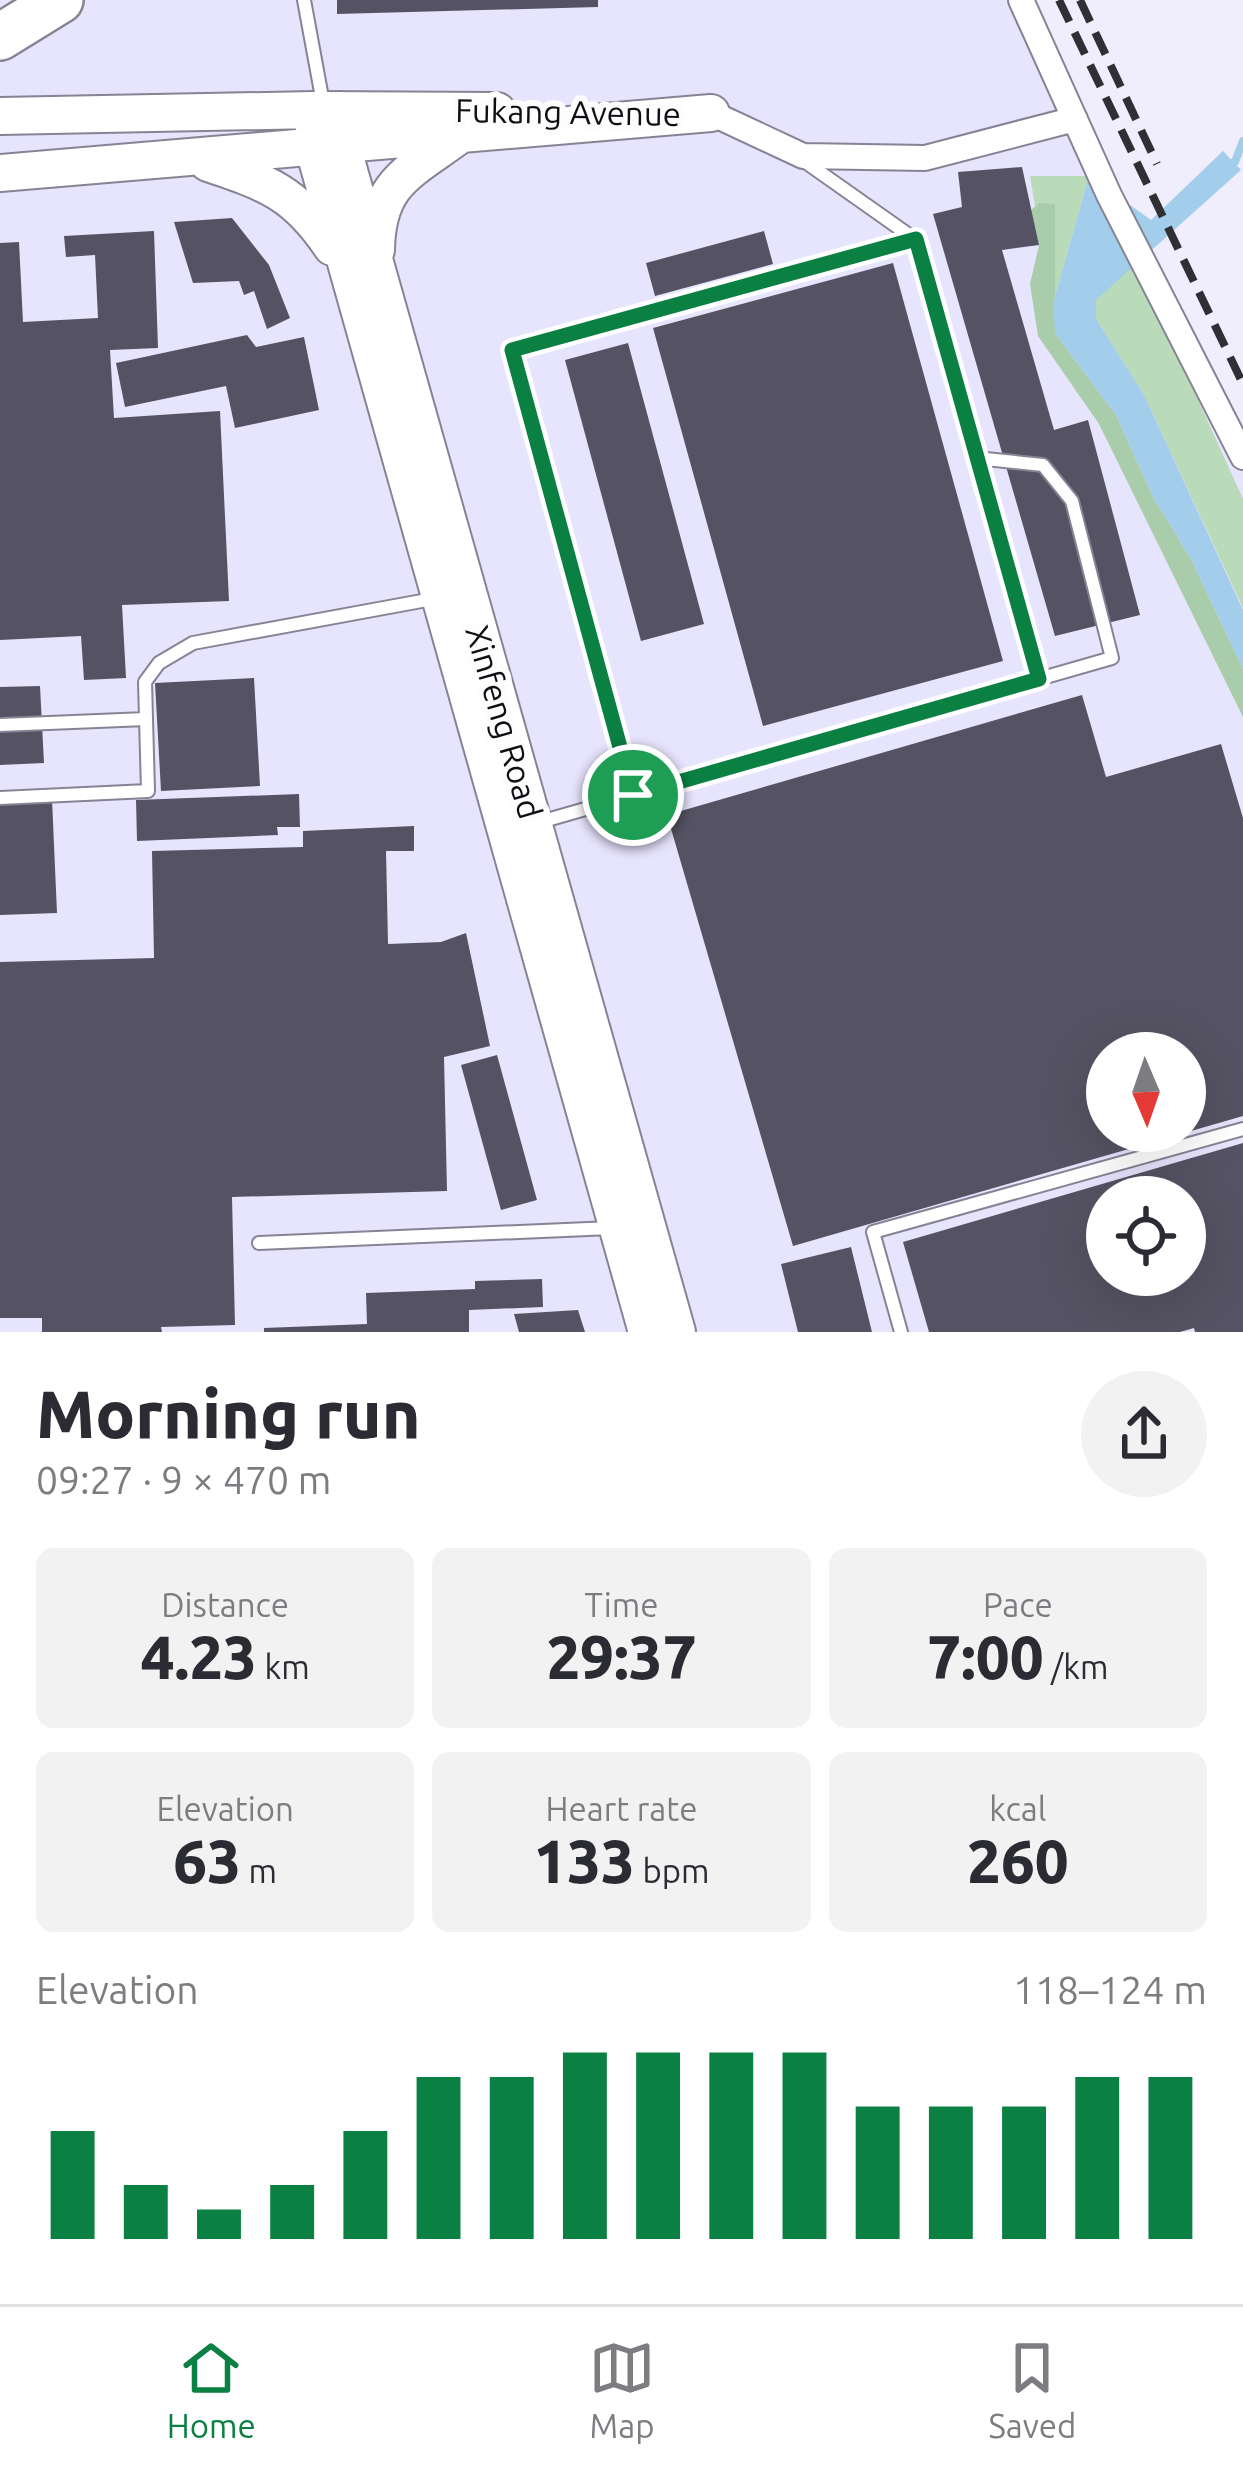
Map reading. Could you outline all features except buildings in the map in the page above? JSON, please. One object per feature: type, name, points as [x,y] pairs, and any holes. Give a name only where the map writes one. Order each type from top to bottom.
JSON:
[{"type":"highway","points":[[0,37],[60,0]]},
{"type":"main road","name":"Fukang Avenue","points":[[0,173],[193,158],[327,125],[711,113]]},
{"type":"main road","name":"Fukang Avenue","points":[[0,116],[327,125],[459,135],[711,113]]},
{"type":"main road","name":"Xinfeng Road","points":[[327,125],[441,598],[647,1332]]},
{"type":"main road","points":[[363,270],[376,215],[392,188],[459,135]]},
{"type":"main road","points":[[193,158],[266,183],[310,214],[363,270]]},
{"type":"main road","name":"Xinfeng Road","points":[[363,270],[533,824],[677,1332]]},
{"type":"street","points":[[1021,0],[1109,195],[1243,457]]},
{"type":"street","points":[[711,113],[803,156],[925,158],[1075,119]]},
{"type":"lane","points":[[304,0],[327,125]]},
{"type":"lane","points":[[787,148],[916,239],[1039,679]]},
{"type":"lane","points":[[633,795],[512,350],[916,239]]},
{"type":"lane","points":[[533,824],[1112,658],[1072,501],[1043,465],[976,458]]},
{"type":"lane","points":[[0,798],[148,791],[145,682],[159,663],[193,644],[441,598]]},
{"type":"lane","points":[[0,725],[146,719]]},
{"type":"lane","points":[[902,1332],[873,1232],[1243,1129]]},
{"type":"lane","points":[[259,1243],[618,1228]]},
{"type":"shaded area","points":[[0,0],[1031,0],[1243,463],[1243,1332],[0,1332]]},
{"type":"green space","points":[[1030,176],[1089,176],[1053,304],[1055,204],[1035,206]]},
{"type":"green space","points":[[1039,203],[1055,204],[1055,333],[1116,415],[1154,499],[1191,559],[1243,669],[1243,717],[1099,424],[1038,336],[1030,284],[1039,245],[1031,210]]},
{"type":"green space","points":[[1136,263],[1243,499],[1243,608],[1144,395],[1096,319],[1096,299]]},
{"type":"water","points":[[1223,151],[1241,170],[1096,300],[1096,319],[1144,395],[1243,610],[1243,669],[1116,415],[1055,333],[1053,304],[1089,176],[1151,220]]},
{"type":"waterway","points":[[1224,166],[1235,162],[1243,141]]},
{"type":"railway","points":[[1059,0],[1243,384]]},
{"type":"railway","points":[[1080,0],[1157,164]]},
{"type":"route","points":[[916,239],[1039,679],[633,795],[512,350],[916,239]]}]
